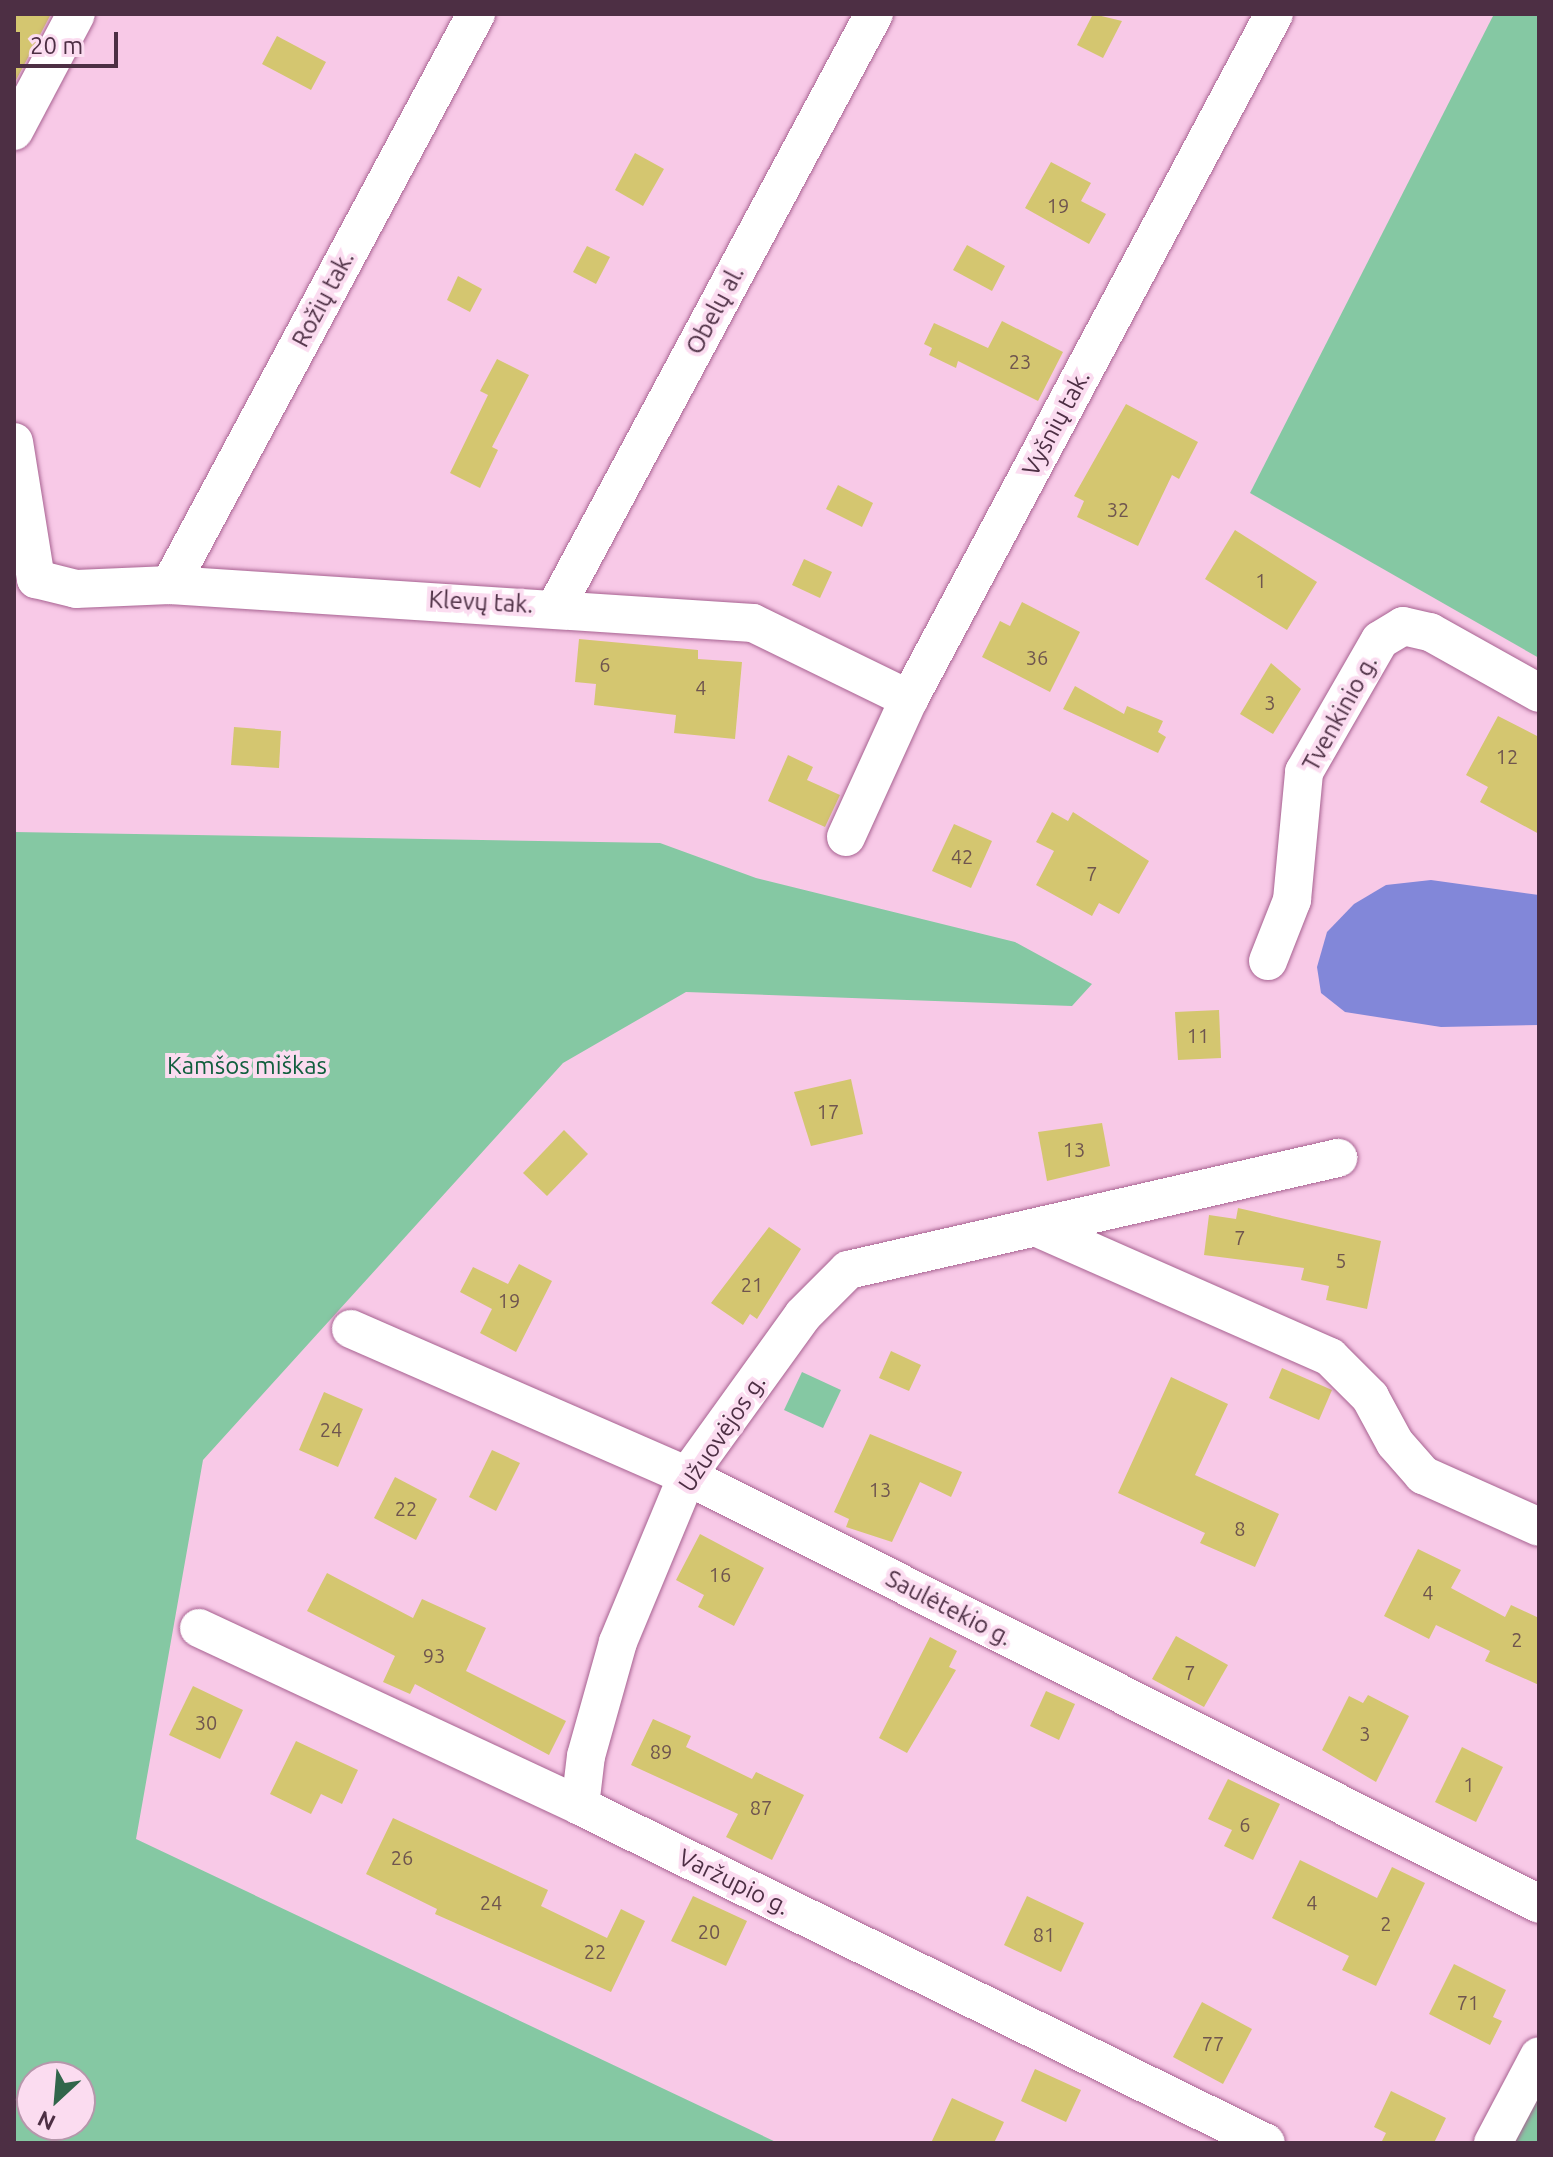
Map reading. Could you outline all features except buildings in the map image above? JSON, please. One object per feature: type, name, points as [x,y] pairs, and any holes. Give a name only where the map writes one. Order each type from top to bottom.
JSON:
[{"type":"street","points":[[14,131],[76,14]]},
{"type":"street","name":"Rožių tak.","points":[[170,585],[476,14]]},
{"type":"street","name":"Obelų al.","points":[[556,607],[874,14]]},
{"type":"street","name":"Vyšnių tak.","points":[[846,837],[909,699],[1274,14]]},
{"type":"street","name":"Klevų tak.","points":[[14,442],[36,579],[76,589],[170,585],[556,607],[753,623],[909,699]]},
{"type":"street","name":"Tvenkinio g.","points":[[1268,961],[1292,900],[1304,772],[1380,640],[1403,626],[1430,632],[1539,693]]},
{"type":"street","name":"Užuovėjos g.","points":[[580,1806],[586,1756],[618,1642],[687,1476],[803,1315],[848,1270],[1040,1229],[1338,1158]]},
{"type":"street","points":[[1040,1229],[1330,1357],[1370,1397],[1395,1443],[1423,1475],[1539,1527]]},
{"type":"street","name":"Saulėtekio g.","points":[[351,1329],[687,1476],[1539,1904]]},
{"type":"street","name":"Varžupio g.","points":[[199,1628],[580,1806],[1266,2143]]},
{"type":"street","points":[[1493,2143],[1539,2056]]},
{"type":"green space","points":[[1494,14],[1539,14],[1539,658],[1250,493]]},
{"type":"green space","name":"Kamšos miškas","points":[[14,832],[660,843],[756,878],[1015,942],[1092,984],[1072,1006],[686,992],[563,1063],[203,1460],[136,1839],[778,2143],[14,2143]]},
{"type":"green space","points":[[802,1372],[841,1390],[823,1428],[784,1410]]},
{"type":"green space","points":[[1539,2085],[1539,2143],[1516,2143],[1518,2125]]},
{"type":"water","points":[[1431,880],[1539,895],[1539,1025],[1441,1027],[1345,1012],[1321,993],[1317,967],[1327,932],[1354,904],[1386,885]]}]
